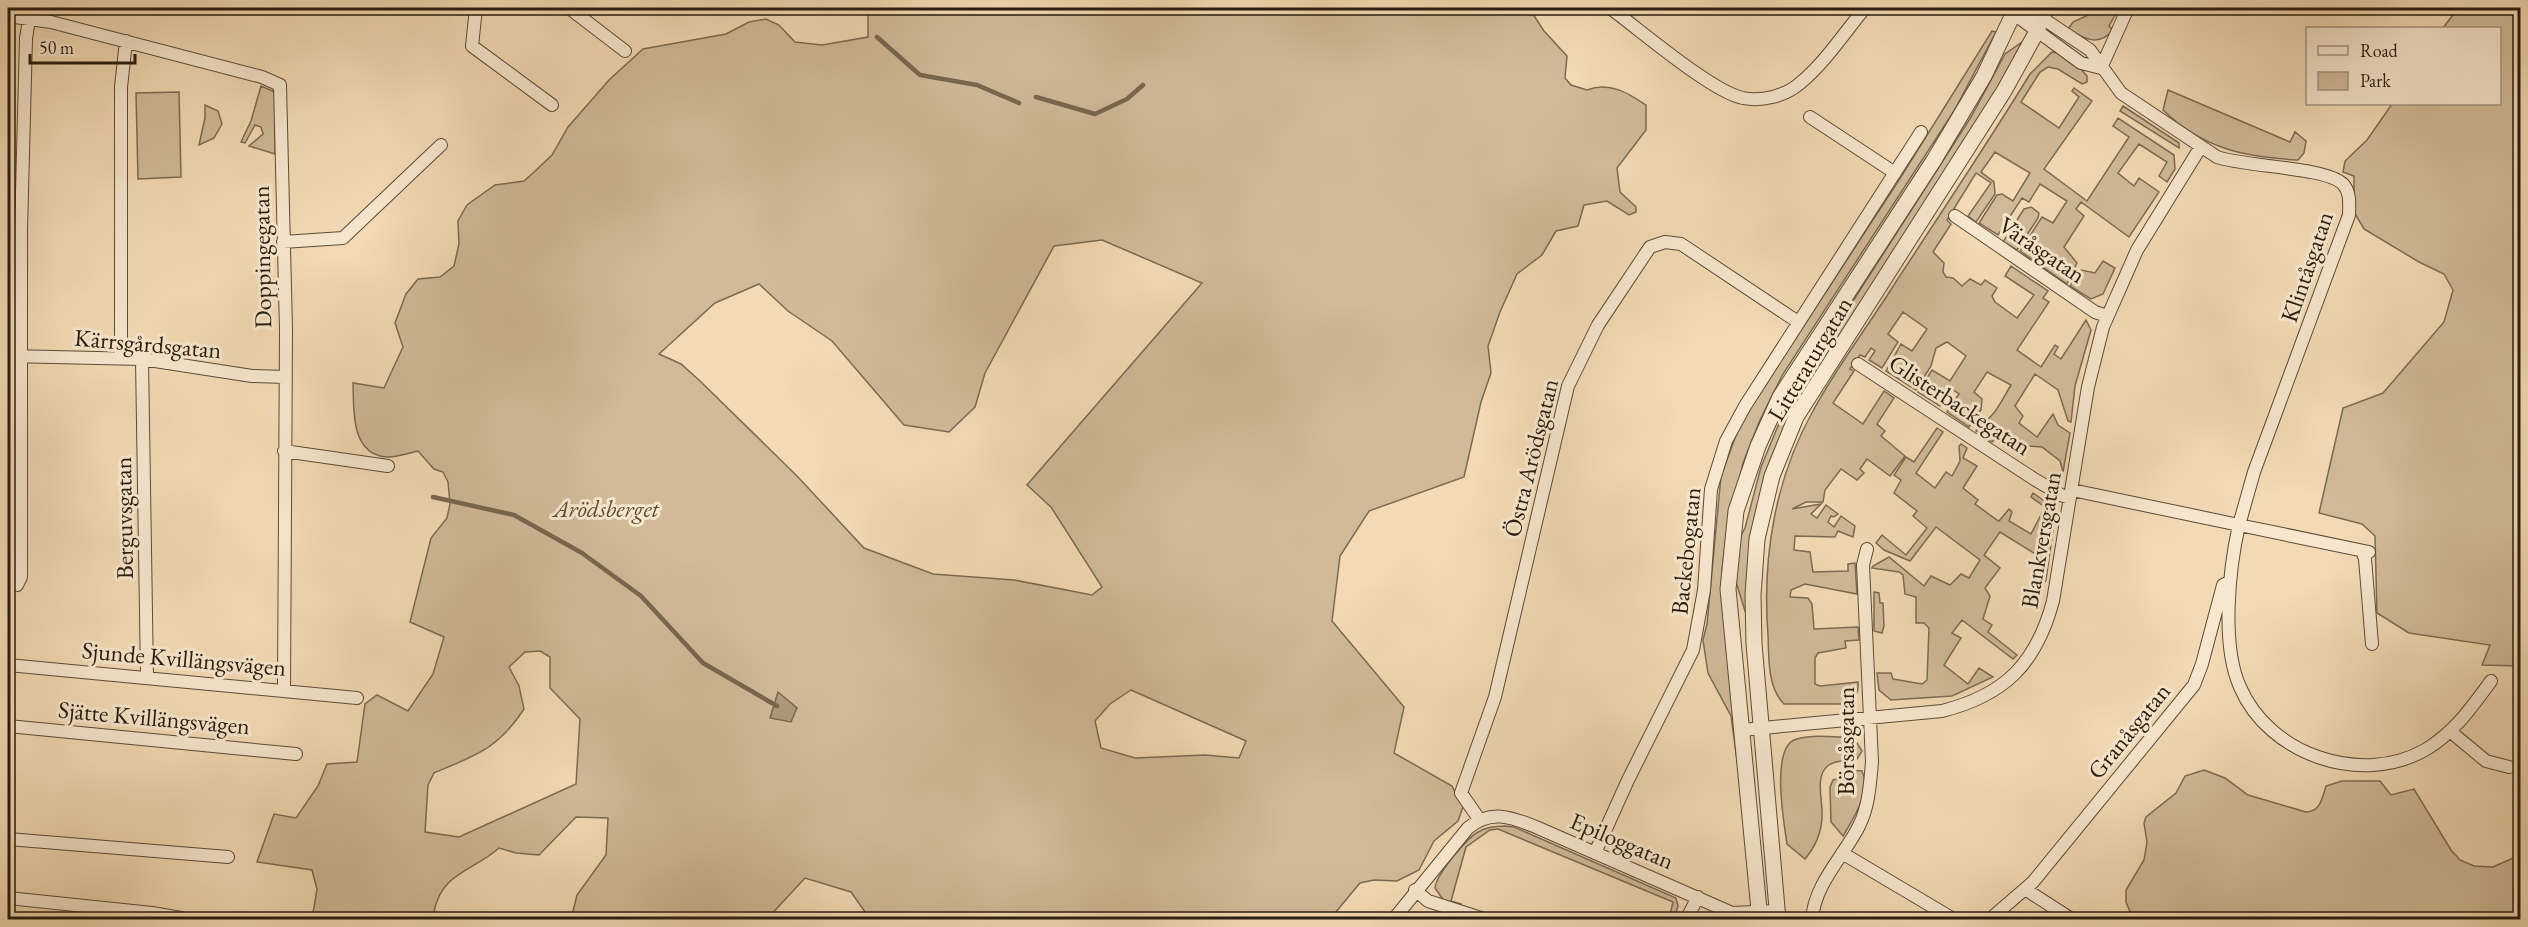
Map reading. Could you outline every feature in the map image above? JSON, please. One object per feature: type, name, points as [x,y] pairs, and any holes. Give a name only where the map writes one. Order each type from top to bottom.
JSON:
[{"type":"street","points":[[476,8],[472,46],[552,105]]},
{"type":"street","points":[[569,8],[625,51]]},
{"type":"street","points":[[1610,8],[1714,85],[1736,96],[1754,99],[1772,97],[1799,85],[1833,50],[1865,8]]},
{"type":"street","points":[[2015,11],[2036,33],[2081,63],[2101,68],[2128,8]]},
{"type":"street","points":[[2015,11],[2044,13]]},
{"type":"street","name":"Litteraturgatan","points":[[1760,916],[1728,571],[1736,511],[1758,446],[1780,397],[1934,160],[1984,76],[2015,11]]},
{"type":"street","points":[[8,586],[17,585],[21,577],[25,71],[30,12]]},
{"type":"street","name":"Doppingegatan","points":[[8,16],[30,12],[126,41],[262,76],[280,85],[285,377],[284,689]]},
{"type":"street","name":"Klintåsgatan","points":[[2044,13],[2090,50],[2121,93],[2200,148],[2235,163],[2327,174],[2344,185],[2349,199],[2349,215],[2254,472],[2239,525],[2230,581],[2233,661],[2239,686],[2247,701],[2282,740],[2314,756],[2344,764],[2385,764],[2415,755],[2451,732],[2491,681]]},
{"type":"street","name":"Litteraturgatan","points":[[1778,915],[1754,644],[1753,595],[1757,539],[1772,476],[1796,417],[1974,139],[2036,33],[2044,13]]},
{"type":"street","points":[[121,357],[121,87],[126,41]]},
{"type":"street","points":[[1810,117],[1895,173]]},
{"type":"street","name":"Backebogatan","points":[[1595,853],[1628,780],[1693,650],[1704,590],[1711,489],[1726,441],[1745,405],[1922,132]]},
{"type":"street","points":[[283,242],[343,238],[441,146]]},
{"type":"street","name":"Blankversgatan","points":[[1742,730],[1942,711],[1964,705],[1995,690],[2016,674],[2030,658],[2046,627],[2053,601],[2088,387],[2107,316],[2137,250],[2200,148]]},
{"type":"street","name":"Väråsgatan","points":[[1955,216],[2095,312],[2107,316]]},
{"type":"street","name":"Östra Arödsgatan","points":[[1479,819],[1461,793],[1495,697],[1568,386],[1598,326],[1650,247],[1665,242],[1681,244],[1798,322]]},
{"type":"street","name":"Kärrsgårdsgatan","points":[[8,356],[121,357],[252,376],[285,377]]},
{"type":"street","name":"Berguvsgatan","points":[[142,359],[147,677]]},
{"type":"street","name":"Glisterbackegatan","points":[[1858,364],[2061,495],[2071,494],[2239,525]]},
{"type":"street","points":[[284,450],[388,466]]},
{"type":"street","points":[[2239,525],[2365,552],[2372,644]]},
{"type":"street","name":"Börsåsgatan","points":[[1812,920],[1816,898],[1859,826],[1868,798],[1872,762],[1863,565],[1867,549]]},
{"type":"street","name":"Granåsgatan","points":[[1989,920],[2025,889],[2194,685],[2202,664],[2223,585],[2230,581]]},
{"type":"street","name":"Sjunde Kvillängsvägen","points":[[8,665],[284,689],[357,698]]},
{"type":"street","name":"Sjätte Kvillängsvägen","points":[[8,726],[296,754]]},
{"type":"street","points":[[2451,732],[2486,761],[2509,767]]},
{"type":"street","name":"Epiloggatan","points":[[1479,819],[1508,816],[1732,913],[1778,915]]},
{"type":"street","points":[[1393,920],[1415,890],[1479,819]]},
{"type":"street","points":[[8,839],[228,857]]},
{"type":"street","points":[[1842,853],[1955,920]]},
{"type":"street","points":[[2025,889],[2073,920]]},
{"type":"street","points":[[1415,890],[1428,901],[1487,920]]},
{"type":"street","points":[[1686,920],[1698,897]]},
{"type":"street","points":[[8,898],[181,918]]},
{"type":"green space","name":"Arödsberget","points":[[868,8],[1529,8],[1544,31],[1567,56],[1565,78],[1571,85],[1587,90],[1611,88],[1646,105],[1646,130],[1617,168],[1620,192],[1636,207],[1636,212],[1629,215],[1607,201],[1584,205],[1578,226],[1556,231],[1542,255],[1517,274],[1488,346],[1491,373],[1481,402],[1464,477],[1369,511],[1340,556],[1332,621],[1404,707],[1394,753],[1452,786],[1463,807],[1458,821],[1434,841],[1419,870],[1397,881],[1374,880],[1360,883],[1330,919],[870,919],[851,892],[805,878],[767,919],[571,919],[577,895],[606,855],[608,818],[576,817],[539,855],[516,853],[499,848],[459,874],[443,889],[434,912],[452,919],[312,919],[317,889],[312,870],[257,862],[274,814],[296,818],[318,786],[327,764],[357,762],[365,704],[377,695],[408,711],[433,674],[444,637],[410,622],[431,538],[447,518],[450,504],[448,482],[443,472],[434,469],[418,451],[390,457],[374,454],[360,439],[354,417],[353,383],[384,388],[403,347],[395,323],[406,294],[418,279],[440,277],[454,266],[459,244],[458,221],[467,205],[495,185],[524,181],[552,155],[568,127],[609,80],[643,49],[726,34],[749,22],[766,19],[779,25],[795,42],[822,45],[868,37]],"holes":[[[1102,240],[1202,283],[1027,485],[1051,507],[1102,587],[1092,595],[1014,580],[933,574],[864,548],[797,476],[699,380],[681,364],[659,354],[715,303],[759,284],[788,311],[832,341],[904,425],[949,432],[975,407],[985,373],[1054,246]],[[540,651],[550,657],[550,688],[580,719],[576,784],[459,837],[425,832],[428,785],[434,773],[474,755],[495,742],[524,709],[519,686],[509,667],[525,652]],[[1131,690],[1246,741],[1239,758],[1205,755],[1135,758],[1101,748],[1095,721],[1110,704]]]},
{"type":"green space","points":[[2103,8],[2119,8],[2109,26],[2113,30],[2108,35],[2091,40],[2068,29],[2073,22]]},
{"type":"green space","points":[[2458,8],[2520,8],[2520,666],[2482,665],[2490,645],[2409,633],[2377,613],[2375,536],[2362,524],[2319,513],[2343,408],[2383,393],[2444,322],[2453,290],[2444,274],[2364,229],[2354,212],[2354,176],[2343,172],[2345,161],[2367,140],[2391,105],[2501,105],[2501,27],[2444,27]]},
{"type":"green space","points":[[1992,31],[1996,32],[1954,111],[1783,374],[1760,420],[1743,463],[1726,538],[1722,570],[1739,775],[1731,716],[1708,673],[1703,640],[1707,624],[1721,476],[1741,422],[1899,180]]},
{"type":"green space","points":[[2022,42],[1991,102],[1793,415],[1748,610],[1745,611],[1736,582],[1739,539],[1745,528],[1761,467],[1787,404],[1971,117],[2005,54]]},
{"type":"green space","points":[[2052,52],[2062,55],[2076,65],[2087,76],[2087,82],[2082,84],[2058,69],[2048,67],[2040,72],[2021,102],[2059,128],[2079,97],[2072,91],[2074,88],[2092,101],[2044,169],[2087,201],[2129,137],[2113,126],[2118,118],[2174,155],[2175,169],[2167,182],[2159,176],[2167,162],[2139,144],[2118,173],[2134,186],[2139,178],[2159,192],[2129,237],[2081,202],[2076,209],[2084,216],[2064,247],[2077,263],[2067,284],[2020,251],[2042,217],[2053,223],[2067,201],[2040,184],[2029,202],[2022,198],[1998,235],[1979,223],[1997,195],[2002,194],[2013,201],[2030,173],[1995,152],[1981,172],[1994,182],[1995,194],[1976,222],[1968,216],[1991,183],[1976,173],[1947,220],[1951,224],[1933,252],[1944,263],[1943,272],[1946,277],[1953,278],[1962,286],[1970,279],[1981,285],[1985,280],[1997,288],[1992,296],[1995,302],[2017,318],[2034,295],[2005,276],[2011,266],[2048,291],[2043,298],[2049,302],[2017,350],[2041,367],[2055,345],[2058,347],[2054,354],[2061,359],[2086,320],[2091,330],[2075,386],[2071,422],[2068,421],[2058,390],[2035,374],[2015,406],[2023,416],[2019,423],[2037,437],[2053,414],[2058,425],[2070,433],[2063,472],[2060,461],[2042,447],[2029,446],[2013,436],[1997,437],[1992,442],[1976,431],[1979,424],[1993,414],[2011,385],[1987,372],[1974,392],[1982,399],[1981,410],[1969,427],[1947,412],[1959,394],[1952,389],[1940,406],[1918,392],[1932,370],[1950,381],[1966,356],[1947,342],[1936,348],[1931,366],[1916,390],[1886,371],[1901,344],[1912,351],[1927,329],[1903,312],[1888,334],[1898,342],[1882,368],[1869,360],[1875,351],[1871,348],[1865,357],[1860,355],[1850,369],[1854,371],[1833,403],[1863,424],[1884,391],[1894,398],[1877,424],[1885,431],[1881,436],[1905,456],[1890,476],[1867,459],[1860,469],[1864,473],[1857,480],[1841,469],[1825,490],[1823,502],[1806,502],[1792,509],[1821,504],[1811,514],[1817,518],[1826,505],[1838,514],[1831,516],[1828,522],[1834,527],[1841,516],[1855,526],[1853,537],[1838,531],[1835,537],[1795,536],[1794,550],[1810,552],[1813,572],[1848,571],[1848,564],[1855,563],[1857,594],[1805,584],[1791,590],[1790,597],[1808,598],[1812,604],[1814,629],[1858,627],[1859,640],[1845,641],[1846,648],[1818,653],[1815,658],[1815,684],[1820,686],[1858,682],[1857,691],[1848,704],[1784,704],[1774,689],[1770,671],[1767,577],[1780,491],[1800,437],[1831,379],[2030,74]]},
{"type":"green space","points":[[261,86],[275,92],[275,154],[249,146],[263,134],[261,127],[255,125],[245,143],[241,142],[251,121]]},
{"type":"green space","points":[[2168,90],[2290,142],[2295,132],[2306,141],[2304,153],[2298,160],[2279,159],[2226,149],[2209,142],[2178,123],[2163,110]]},
{"type":"green space","points":[[179,92],[181,177],[138,179],[136,93]]},
{"type":"green space","points":[[205,105],[218,111],[222,124],[214,138],[199,145],[205,118]]},
{"type":"green space","points":[[2123,106],[2179,143],[2179,148],[2120,111]]},
{"type":"green space","points":[[2031,207],[2039,213],[2038,218],[2017,250],[2003,242],[2024,209]]},
{"type":"green space","points":[[2103,261],[2115,268],[2103,294],[2091,299],[2070,286],[2081,270],[2095,273]]},
{"type":"green space","points":[[1937,428],[1943,432],[1916,473],[1935,488],[1946,472],[1952,476],[1960,461],[1959,446],[1961,444],[1967,448],[1963,458],[1977,466],[1963,488],[1978,500],[1975,504],[1997,520],[1999,521],[2009,509],[2012,512],[2009,521],[2031,534],[2045,507],[2031,497],[2033,493],[2056,509],[2046,580],[2045,582],[2038,577],[2042,558],[2000,532],[1984,555],[2000,568],[1985,588],[1990,596],[1983,619],[1992,625],[1988,632],[2017,655],[2013,659],[1962,620],[1952,633],[1961,638],[1944,665],[1968,684],[1979,668],[1993,677],[1952,696],[1891,700],[1879,690],[1877,673],[1891,673],[1893,679],[1922,684],[1927,680],[1929,628],[1924,623],[1916,623],[1916,597],[1905,594],[1903,575],[1899,572],[1872,568],[1873,566],[1889,557],[1924,586],[1931,576],[1950,585],[1961,574],[1969,578],[1980,560],[1936,527],[1910,561],[1884,550],[1876,543],[1882,535],[1906,555],[1927,528],[1913,516],[1917,511],[1894,493],[1901,480],[1894,475],[1906,457],[1914,462]]},
{"type":"green space","points":[[1874,592],[1879,593],[1880,603],[1883,603],[1882,633],[1874,631]]},
{"type":"green space","points":[[1846,737],[1857,743],[1862,751],[1857,759],[1835,762],[1824,769],[1820,782],[1821,827],[1815,844],[1805,859],[1787,844],[1781,788],[1783,758],[1787,747],[1799,738]]},
{"type":"green space","points":[[2204,770],[2225,778],[2248,795],[2306,812],[2318,806],[2326,786],[2342,781],[2380,781],[2391,795],[2414,789],[2451,850],[2460,860],[2474,866],[2493,867],[2520,855],[2520,919],[2133,919],[2126,902],[2126,890],[2144,860],[2147,842],[2144,823],[2146,817],[2176,793],[2185,776]]},
{"type":"green space","points":[[1862,771],[1865,787],[1860,805],[1843,836],[1831,822],[1830,787],[1833,780],[1843,777],[1844,772]]},
{"type":"green space","points":[[1491,827],[1514,827],[1676,898],[1678,906],[1674,919],[1669,919],[1673,902],[1498,829],[1490,830],[1466,847],[1451,901],[1461,904],[1460,906],[1444,901],[1435,888],[1440,875],[1452,858],[1478,832]]},
{"type":"shaded area","points":[[778,692],[797,708],[791,722],[770,718]]},
{"type":"waterway","points":[[877,37],[920,75],[977,85],[1019,103]]},
{"type":"waterway","points":[[1036,97],[1095,114],[1127,99],[1143,85]]},
{"type":"waterway","points":[[433,497],[514,515],[582,553],[641,596],[703,663],[777,706]]}]
